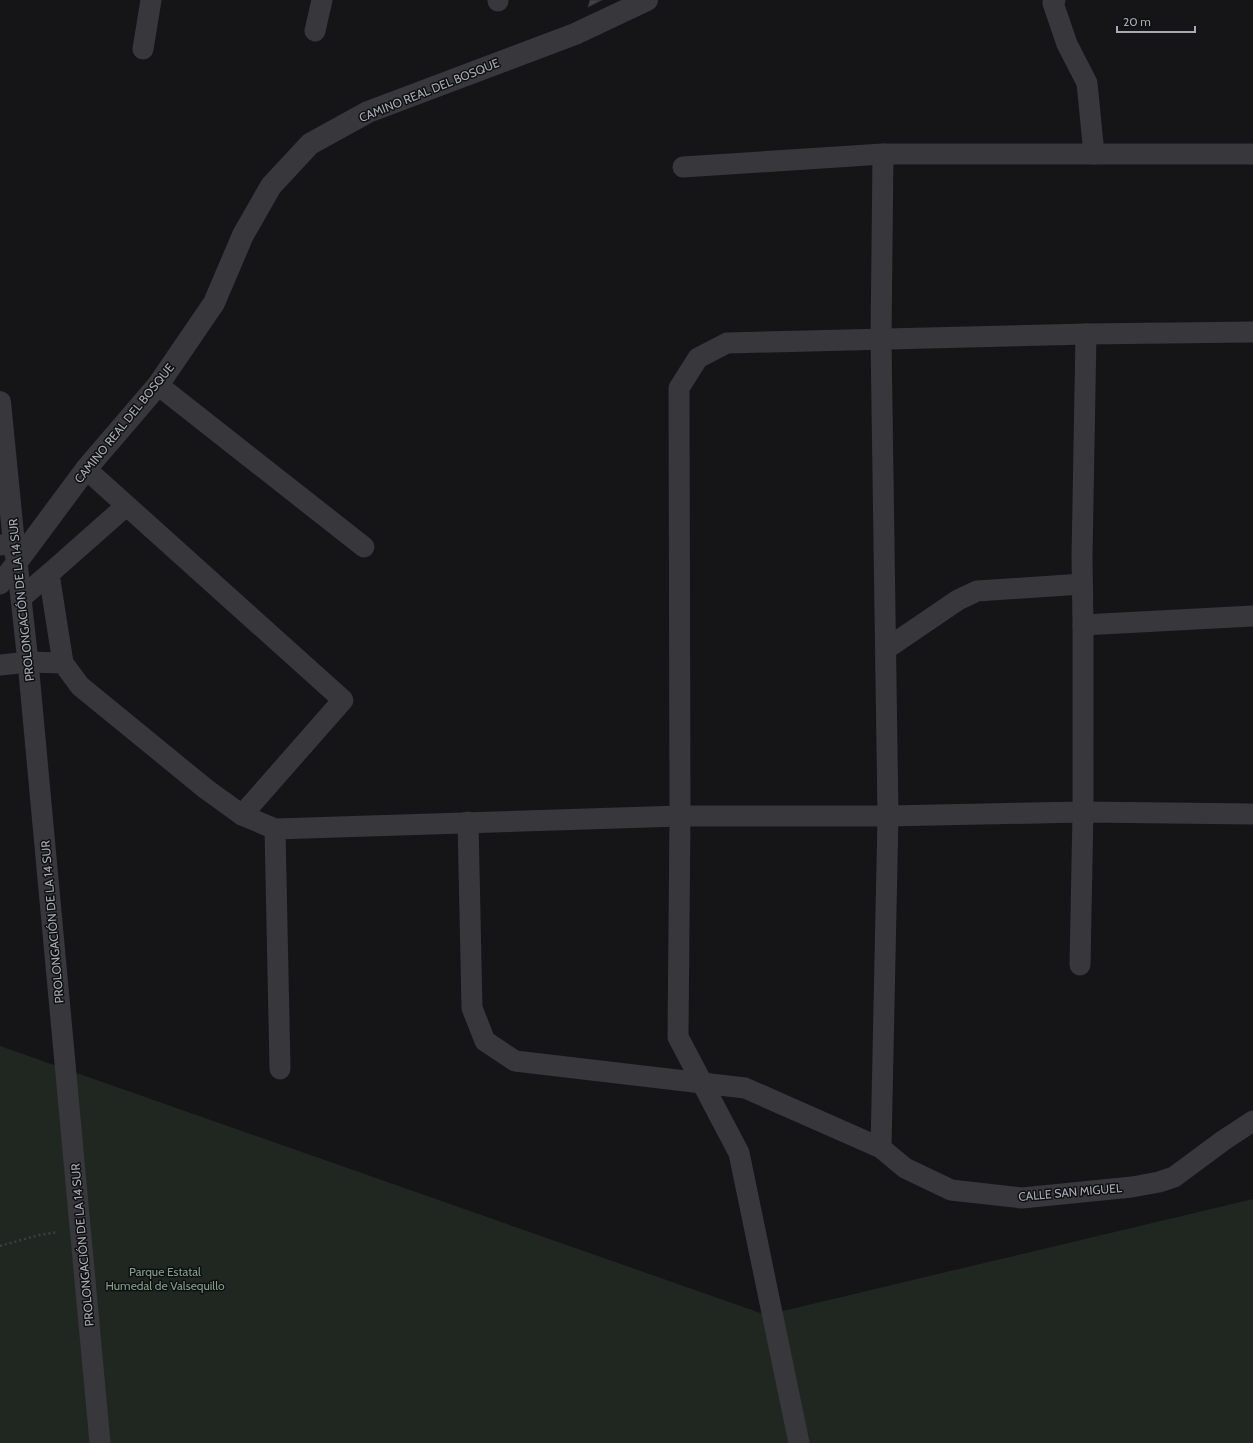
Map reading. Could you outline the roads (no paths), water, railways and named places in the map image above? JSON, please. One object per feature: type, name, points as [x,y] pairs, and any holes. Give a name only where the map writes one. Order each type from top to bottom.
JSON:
[{"type":"street","points":[[143,49],[151,0]]},
{"type":"street","points":[[315,31],[322,0]]},
{"type":"street","name":"CAMINO REAL DEL BOSQUE","points":[[10,550],[86,470],[158,385],[214,303],[243,235],[271,186],[310,144],[368,112],[575,34],[647,0]]},
{"type":"street","points":[[1055,0],[1053,3],[1067,44],[1087,83],[1094,154]]},
{"type":"street","points":[[881,1148],[888,816],[882,339],[883,154]]},
{"type":"street","points":[[683,167],[883,154],[1253,154]]},
{"type":"street","points":[[799,1443],[739,1152],[678,1037],[680,816],[679,388],[698,358],[727,343],[1086,334],[1253,332]]},
{"type":"street","points":[[1080,965],[1083,812],[1082,584],[1086,334]]},
{"type":"street","points":[[158,385],[364,547]]},
{"type":"street","name":"PROLONGACIÓN DE LA 14 SUR","points":[[0,402],[10,550],[21,598],[28,662],[100,1443]]},
{"type":"street","points":[[86,470],[343,700],[242,815]]},
{"type":"street","points":[[21,598],[126,506]]},
{"type":"street","points":[[0,584],[10,550]]},
{"type":"street","points":[[49,574],[63,663],[80,686],[206,789],[242,815],[274,828],[680,816],[888,816],[1083,812],[1253,814]]},
{"type":"street","points":[[886,649],[958,600],[977,591],[1082,584]]},
{"type":"street","points":[[1083,625],[1253,616]]},
{"type":"street","points":[[0,665],[28,662],[63,663]]},
{"type":"street","name":"CALLE SAN MIGUEL","points":[[468,822],[472,1008],[485,1041],[515,1061],[745,1088],[881,1148],[906,1168],[951,1190],[1022,1198],[1132,1187],[1159,1182],[1174,1177],[1224,1140],[1253,1121]]},
{"type":"street","points":[[274,828],[280,1070]]},
{"type":"park label","name":"Parque Estatal Humedal de Valsequillo","points":[[165,1278]]}]
